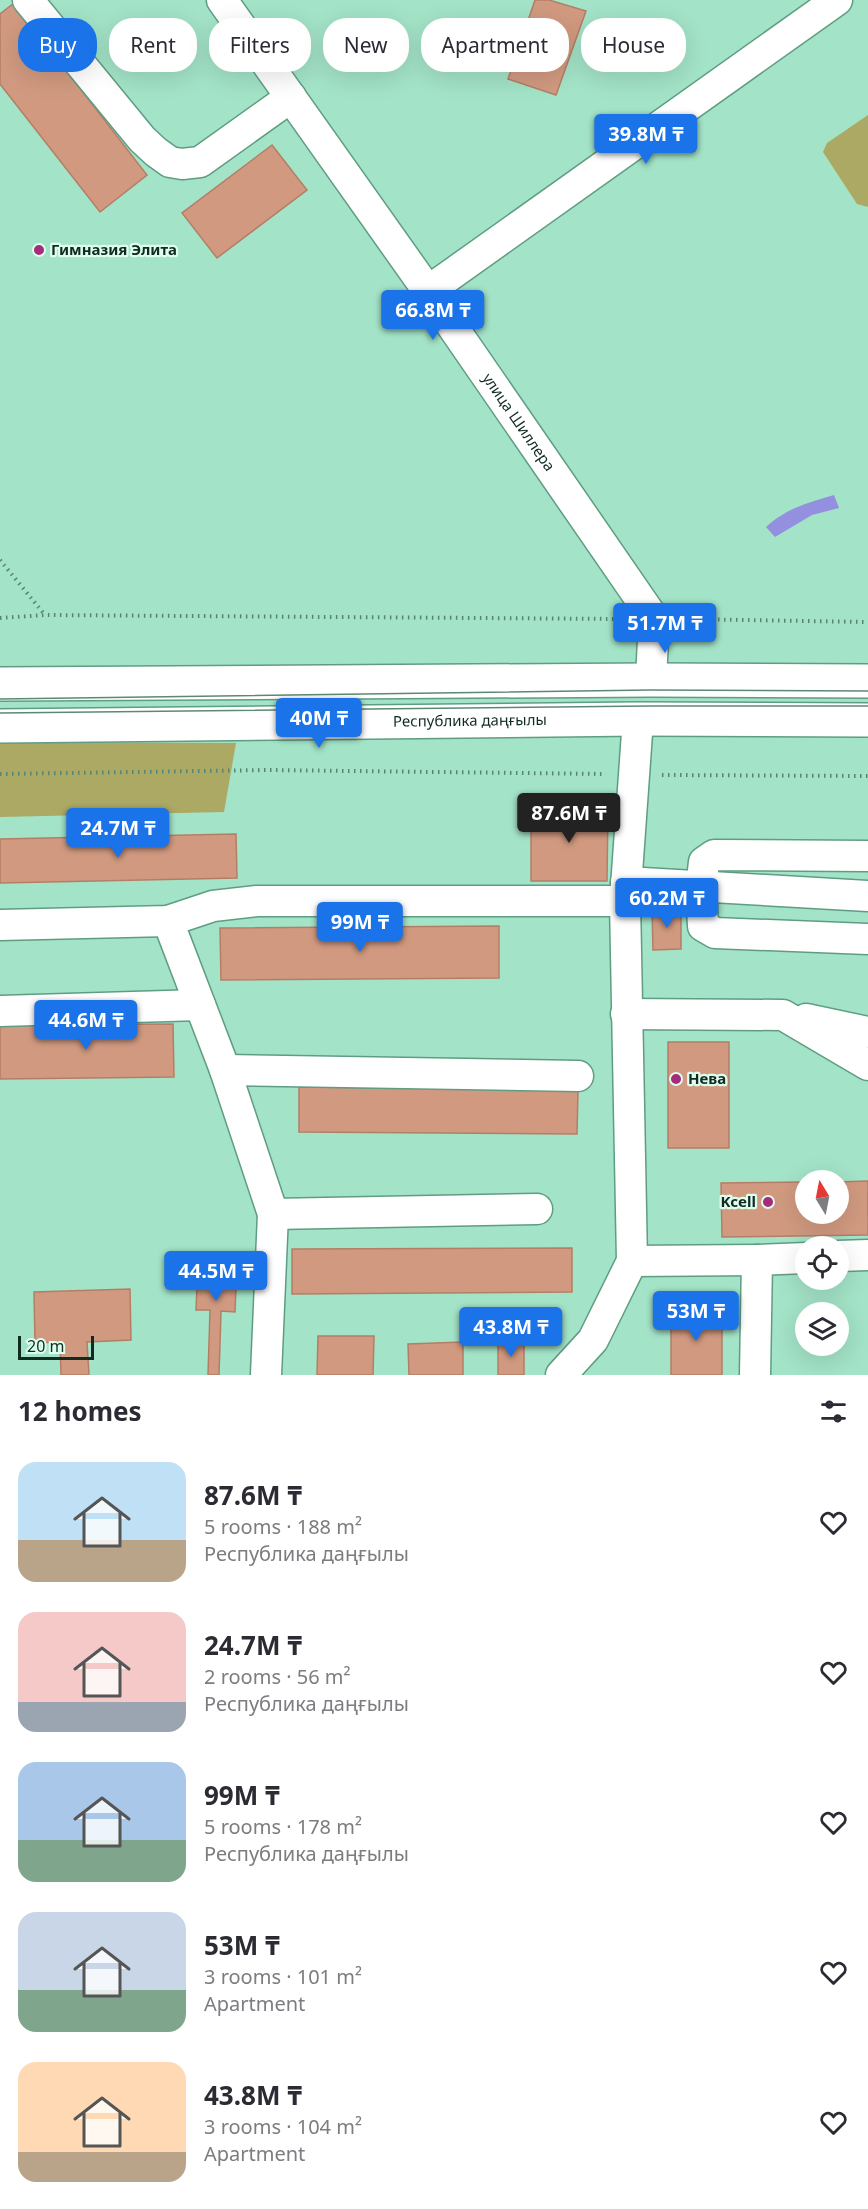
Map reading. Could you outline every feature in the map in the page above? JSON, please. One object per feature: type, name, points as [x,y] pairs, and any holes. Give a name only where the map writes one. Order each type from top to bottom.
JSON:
[{"type":"main road","points":[[0,684],[868,681]]},
{"type":"main road","name":"Республика даңғылы","points":[[0,726],[638,719],[868,720]]},
{"type":"street","points":[[28,0],[142,139],[170,162],[182,164],[200,162],[291,97]]},
{"type":"street","name":"улица Шиллера","points":[[222,0],[428,291],[654,619]]},
{"type":"street","points":[[428,291],[837,0]]},
{"type":"street","points":[[651,680],[654,619]]},
{"type":"street","points":[[561,1375],[593,1340],[632,1261],[625,892],[638,719]]},
{"type":"street","points":[[868,856],[714,855],[704,862],[701,888],[703,926],[715,933],[868,939]]},
{"type":"street","points":[[0,925],[168,921],[213,906],[257,901],[701,888],[868,896]]},
{"type":"street","points":[[168,921],[225,1070],[273,1214],[266,1375]]},
{"type":"street","points":[[0,1011],[200,1005]]},
{"type":"street","points":[[626,1014],[783,1015],[868,1032]]},
{"type":"street","points":[[783,1015],[868,1065]]},
{"type":"street","points":[[225,1070],[578,1076]]},
{"type":"street","points":[[273,1214],[537,1209]]},
{"type":"street","points":[[849,1256],[868,1255]]},
{"type":"street","points":[[632,1261],[795,1258]]},
{"type":"street","points":[[755,1375],[757,1260]]},
{"type":"path","points":[[0,560],[45,615]]},
{"type":"path","points":[[0,618],[45,615],[868,622]]},
{"type":"path","points":[[0,774],[267,770],[868,776]]},
{"type":"shaded area","points":[[868,115],[868,207],[857,204],[823,152],[827,143]]},
{"type":"shaded area","points":[[834,495],[839,508],[812,515],[775,537],[766,527],[790,511]]},
{"type":"shaded area","points":[[8,742],[236,743],[224,812],[0,817],[0,744]]},
{"type":"building","points":[[535,0],[549,0],[586,11],[584,18],[581,18],[581,25],[569,59],[569,18],[529,18]]},
{"type":"building","points":[[14,3],[26,18],[18,18],[18,72],[67,72],[147,175],[100,212],[0,84],[0,14]]},
{"type":"building","points":[[510,72],[564,72],[556,95],[508,79]]},
{"type":"building","points":[[272,145],[307,190],[217,258],[182,213]]},
{"type":"building","points":[[531,808],[608,808],[607,881],[531,881]]},
{"type":"building","points":[[236,834],[237,878],[0,883],[0,839]]},
{"type":"building","points":[[652,908],[681,908],[681,949],[653,950]]},
{"type":"building","points":[[499,926],[499,978],[221,980],[220,928]]},
{"type":"building","points":[[173,1024],[174,1077],[0,1079],[0,1025]]},
{"type":"building","points":[[668,1042],[729,1042],[729,1148],[668,1148]]},
{"type":"building","points":[[299,1087],[578,1090],[577,1134],[299,1132]]},
{"type":"building","points":[[868,1181],[868,1235],[722,1237],[721,1183],[795,1182],[795,1224],[849,1224],[849,1182]]},
{"type":"building","points":[[572,1248],[572,1292],[292,1294],[292,1249]]},
{"type":"building","points":[[198,1262],[237,1263],[235,1312],[221,1311],[219,1375],[208,1375],[210,1310],[196,1310]]},
{"type":"building","points":[[130,1289],[131,1340],[87,1342],[89,1375],[61,1375],[60,1342],[35,1343],[34,1292]]},
{"type":"building","points":[[671,1308],[722,1308],[722,1375],[671,1375]]},
{"type":"building","points":[[318,1336],[374,1336],[373,1375],[317,1375]]},
{"type":"building","points":[[498,1340],[524,1340],[524,1375],[498,1375]]},
{"type":"building","points":[[463,1342],[463,1375],[409,1375],[408,1344]]},
{"type":"tram line","points":[[0,699],[650,690],[868,691]]},
{"type":"tram line","points":[[0,713],[868,706]]},
{"type":"place","name":"Гимназия Элита","points":[[39,250]]},
{"type":"place","name":"Нева","points":[[676,1079]]},
{"type":"place","name":"Kcell","points":[[768,1202]]}]
